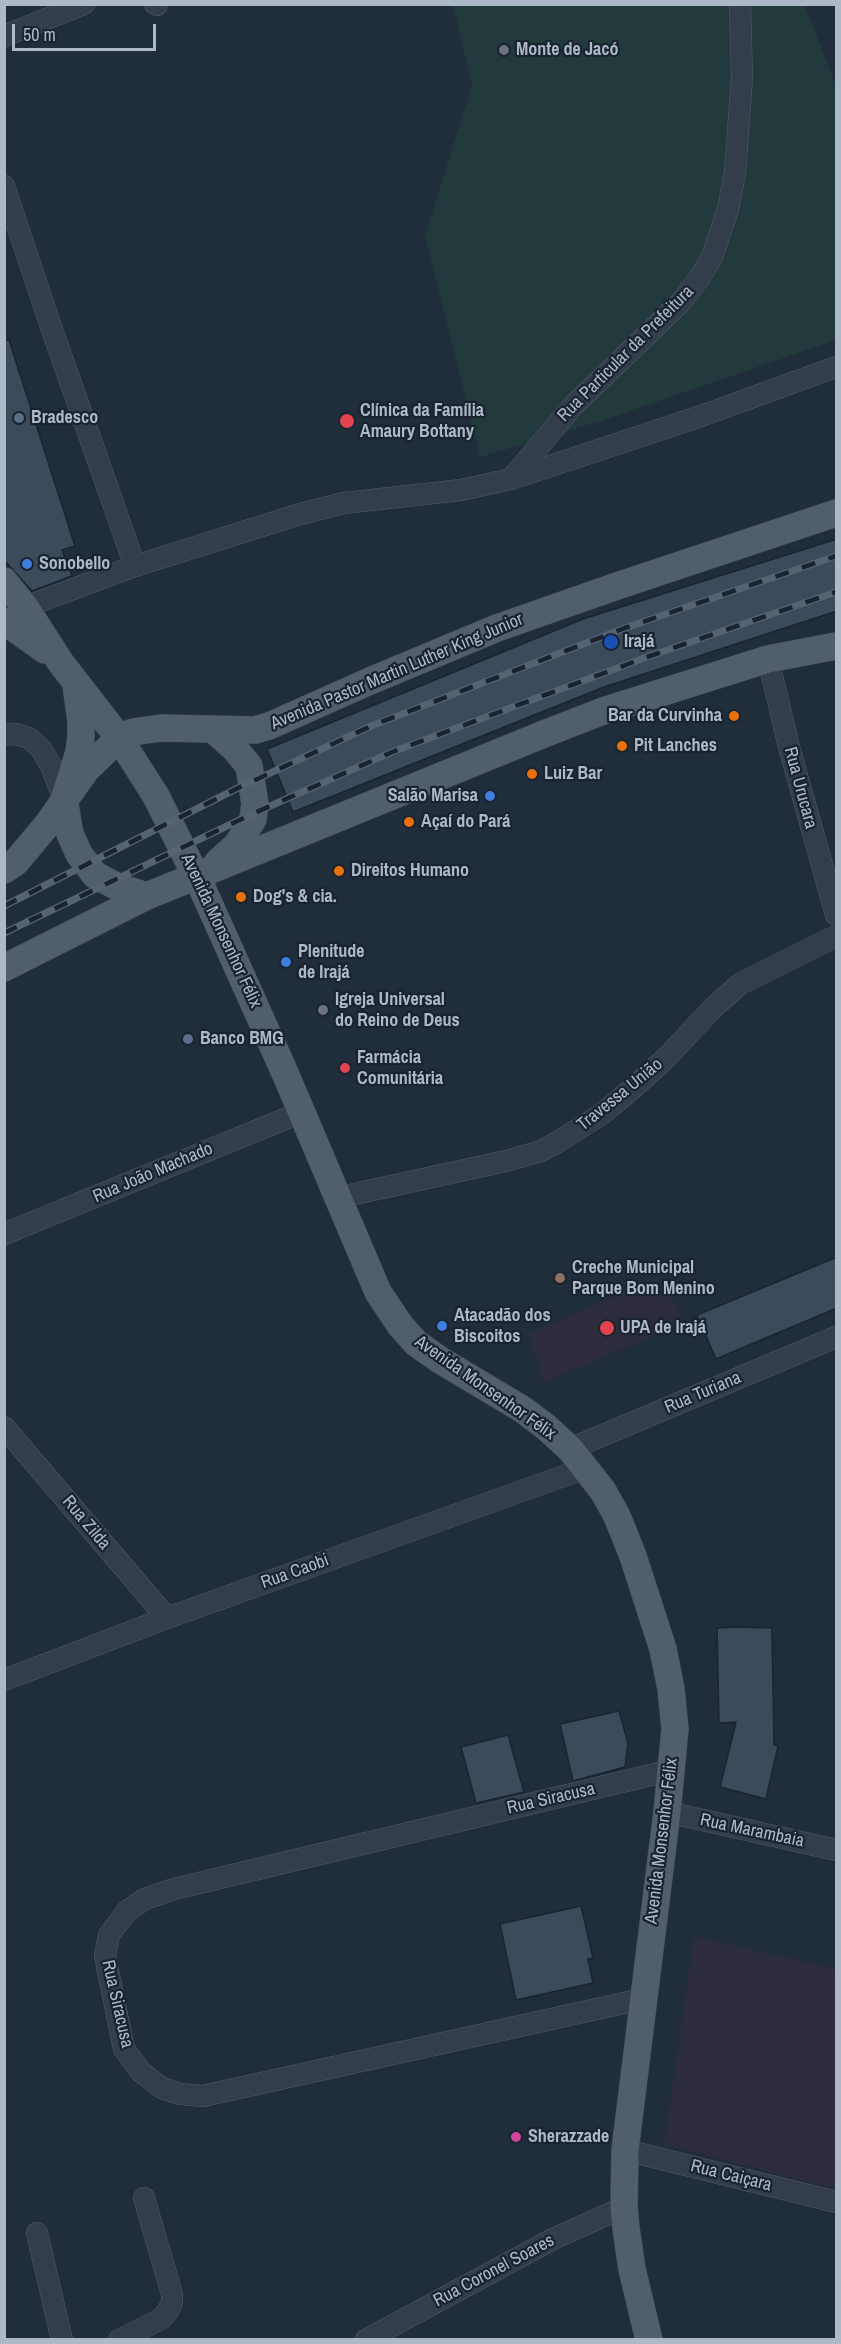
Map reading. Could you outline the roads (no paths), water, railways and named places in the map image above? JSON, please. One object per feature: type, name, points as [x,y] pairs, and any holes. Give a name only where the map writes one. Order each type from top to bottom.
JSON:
[{"type":"main road","name":"Avenida Pastor Martin Luther King Junior","points":[[4,870],[15,863],[47,825],[86,770],[119,738],[146,729],[255,730],[279,723],[370,681],[497,628],[837,513]]},
{"type":"main road","name":"Avenida Monsenhor Félix","points":[[4,581],[11,610],[68,672],[119,738],[203,872],[336,1198],[378,1292],[400,1325],[416,1343],[546,1426],[578,1458],[617,1516],[646,1594],[663,1649],[671,1689],[675,1729],[672,1770],[625,2150],[624,2207],[632,2269],[649,2340]]},
{"type":"main road","points":[[4,968],[147,896],[403,790],[603,711],[768,659],[837,646]]},
{"type":"main road","points":[[68,672],[81,722],[79,752],[64,799],[70,834],[79,854],[95,875],[116,886],[147,896]]},
{"type":"main road","points":[[203,872],[237,845],[253,819],[255,804],[249,766],[235,749],[214,730]]},
{"type":"street","points":[[4,36],[84,4]]},
{"type":"street","name":"Rua Particular da Prefeitura","points":[[511,479],[573,406],[681,302],[712,257],[729,209],[735,173],[742,77],[740,4]]},
{"type":"street","points":[[4,186],[135,566]]},
{"type":"street","points":[[11,610],[231,534],[344,503],[461,490],[511,479],[704,416],[837,367]]},
{"type":"street","name":"Rua Urucara","points":[[768,659],[789,747],[837,915]]},
{"type":"street","points":[[4,735],[16,734],[29,738],[41,749],[51,765],[64,799]]},
{"type":"street","name":"Travessa União","points":[[336,1198],[506,1161],[541,1151],[602,1114],[632,1089],[666,1058],[712,1008],[740,984],[837,936]]},
{"type":"street","name":"Rua João Machado","points":[[4,1234],[302,1112]]},
{"type":"street","name":"Rua Turiana","points":[[578,1458],[837,1337]]},
{"type":"street","name":"Rua Zilda","points":[[4,1427],[167,1618]]},
{"type":"street","name":"Rua Caobi","points":[[4,1680],[578,1458]]},
{"type":"street","name":"Rua Siracusa","points":[[642,1999],[203,2096],[180,2094],[162,2088],[141,2072],[124,2049],[105,1956],[109,1935],[128,1911],[154,1895],[672,1770]]},
{"type":"street","name":"Rua Marambaia","points":[[667,1812],[837,1850]]},
{"type":"street","name":"Rua Caiçara","points":[[625,2150],[837,2202]]},
{"type":"street","points":[[119,2340],[143,2334],[161,2319],[172,2302],[172,2294],[144,2198]]},
{"type":"street","name":"Rua Coronel Soares","points":[[366,2340],[553,2239],[624,2207]]},
{"type":"street","points":[[37,2233],[62,2340]]},
{"type":"railway","points":[[4,906],[236,789],[371,726],[625,628],[836,556]]},
{"type":"railway","points":[[4,933],[250,815],[392,752],[647,657],[836,592]]},
{"type":"place","name":"Monte de Jacó","points":[[504,50]]},
{"type":"place","name":"Bradesco","points":[[19,418]]},
{"type":"place","name":"Clínica da Família Amaury Bottany","points":[[347,421]]},
{"type":"place","name":"Sonobello","points":[[27,564]]},
{"type":"place","name":"Irajá","points":[[611,642]]},
{"type":"place","name":"Bar da Curvinha","points":[[734,716]]},
{"type":"place","name":"Pit Lanches","points":[[622,746]]},
{"type":"place","name":"Luiz Bar","points":[[532,774]]},
{"type":"place","name":"Salão Marisa","points":[[490,796]]},
{"type":"place","name":"Açaí do Pará","points":[[409,822]]},
{"type":"place","name":"Direitos Humano","points":[[339,871]]},
{"type":"place","name":"Dog's & cia.","points":[[241,897]]},
{"type":"place","name":"Plenitude de Irajá","points":[[286,962]]},
{"type":"place","name":"Igreja Universal do Reino de Deus","points":[[323,1010]]},
{"type":"place","name":"Banco BMG","points":[[188,1039]]},
{"type":"place","name":"Farmácia Comunitária","points":[[345,1068]]},
{"type":"place","name":"Creche Municipal Parque Bom Menino","points":[[560,1278]]},
{"type":"place","name":"Atacadão dos Biscoitos","points":[[442,1326]]},
{"type":"place","name":"UPA de Irajá","points":[[607,1328]]},
{"type":"place","name":"Sherazzade","points":[[516,2137]]}]
